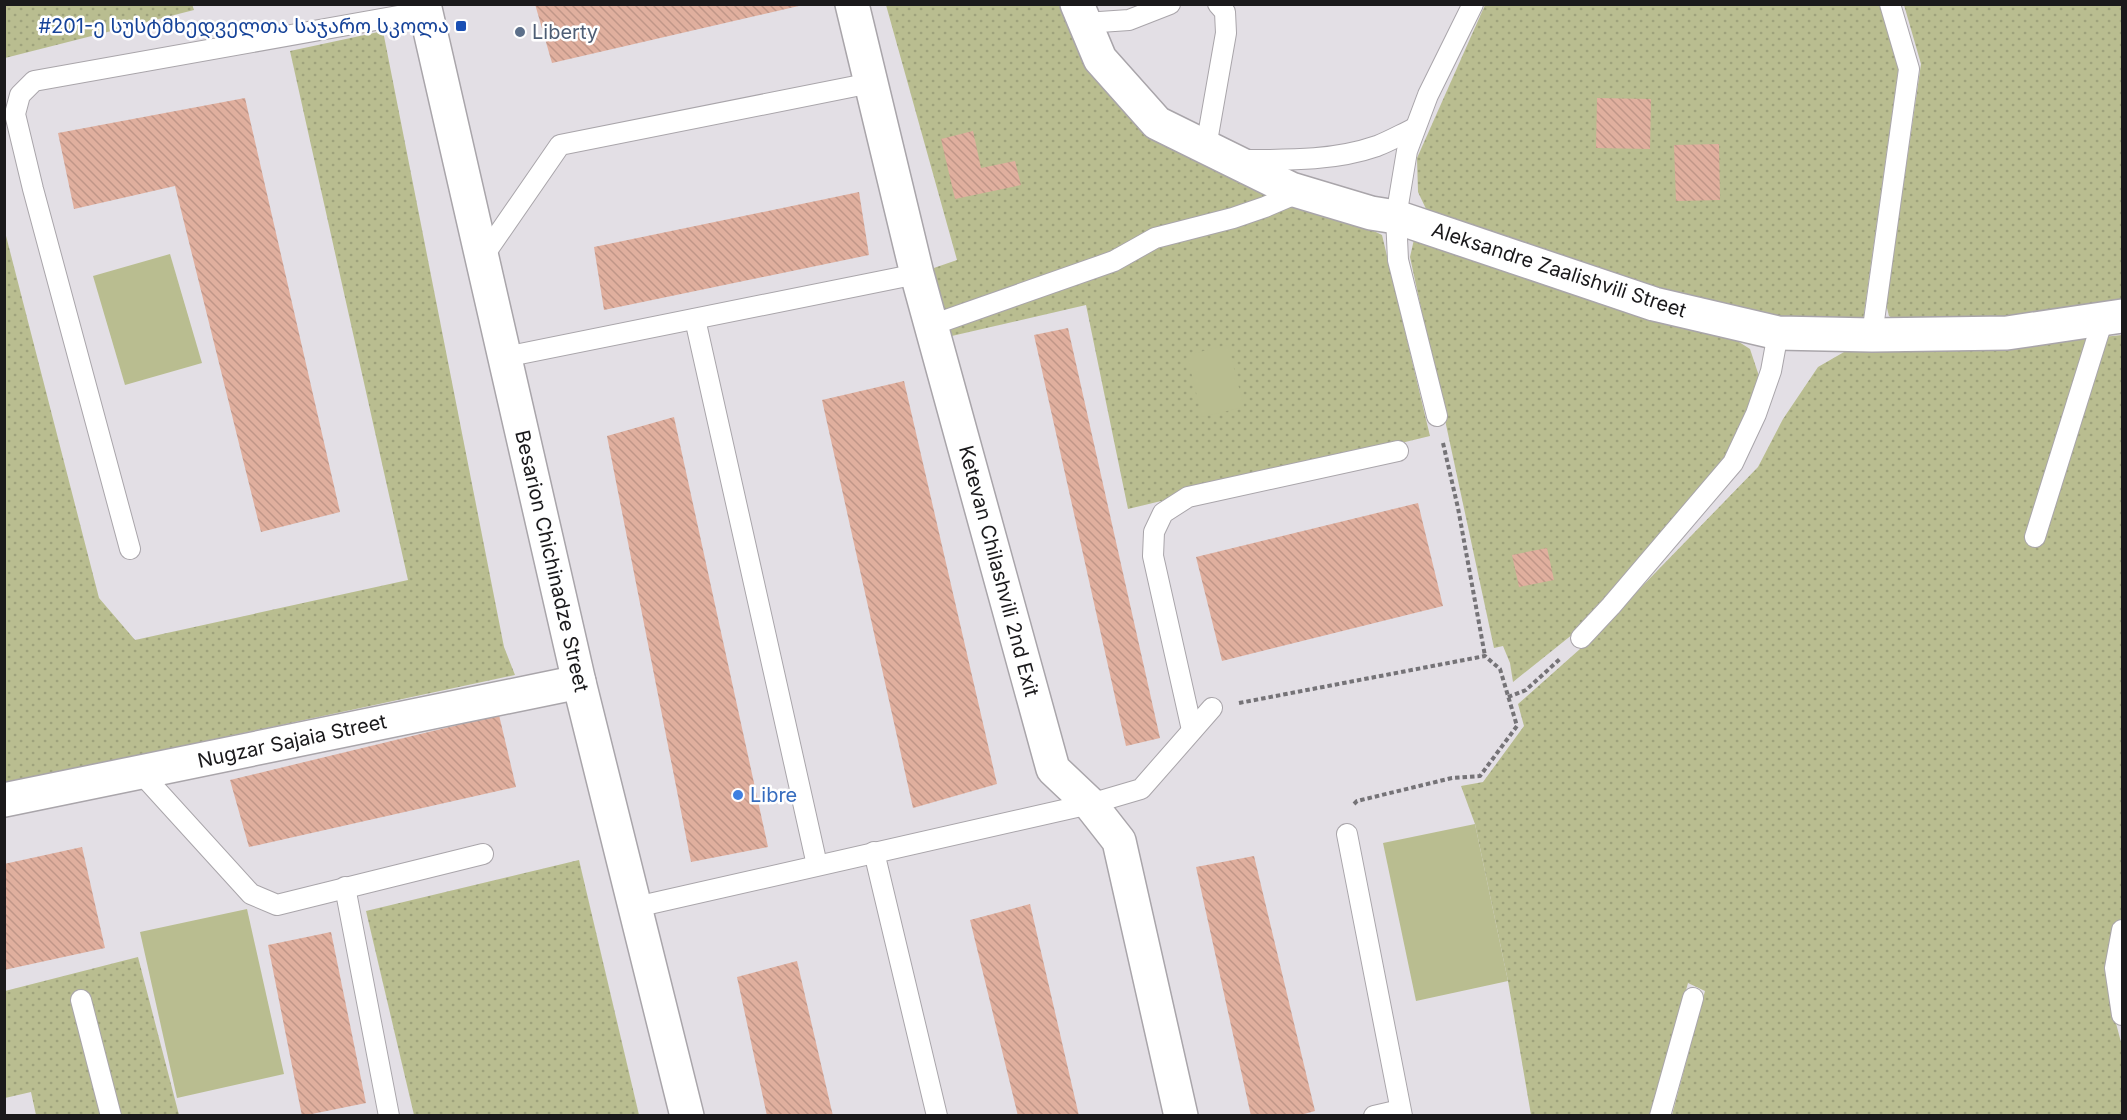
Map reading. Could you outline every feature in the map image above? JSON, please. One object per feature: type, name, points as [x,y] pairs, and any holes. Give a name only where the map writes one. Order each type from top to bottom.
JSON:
[{"type":"street","name":"Ketevan Chilashvili 2nd Exit","points":[[852,4],[917,274],[1053,769],[1090,804],[1119,841],[1181,1116]]},
{"type":"street","name":"Besarion Chichinadze Street","points":[[425,8],[579,681],[687,1116]]},
{"type":"street","name":"Aleksandre Zaalishvili Street","points":[[1081,14],[1100,59],[1157,123],[1300,192],[1371,213],[1396,217],[1654,304],[1778,333],[1872,335],[2007,333],[2113,318]]},
{"type":"street","name":"Nugzar Sajaia Street","points":[[4,800],[579,681]]},
{"type":"lane","points":[[1081,14],[1130,20],[1170,4]]},
{"type":"lane","points":[[1218,4],[1224,12],[1226,33],[1219,153],[1301,160],[1376,146],[1415,128]]},
{"type":"lane","points":[[1437,416],[1398,260],[1396,217],[1407,151],[1415,128],[1428,94],[1473,4]]},
{"type":"lane","points":[[1872,335],[1909,69],[1890,4]]},
{"type":"lane","points":[[130,549],[33,189],[15,114],[20,95],[34,81],[425,8]]},
{"type":"lane","points":[[482,258],[560,145],[871,83]]},
{"type":"lane","points":[[932,325],[1114,261],[1155,238],[1233,218],[1300,192]]},
{"type":"lane","points":[[505,357],[917,274]]},
{"type":"lane","points":[[2035,537],[2113,318]]},
{"type":"lane","points":[[695,319],[817,865]]},
{"type":"lane","points":[[1581,638],[1733,463],[1756,414],[1771,371],[1778,333]]},
{"type":"lane","points":[[1192,730],[1153,556],[1154,532],[1163,513],[1188,497],[1398,451]]},
{"type":"lane","points":[[636,907],[1090,804],[1141,789],[1212,708]]},
{"type":"lane","points":[[140,772],[251,894],[277,905],[483,854]]},
{"type":"lane","points":[[1347,834],[1401,1113],[1374,1116]]},
{"type":"lane","points":[[874,852],[937,1116]]},
{"type":"lane","points":[[345,887],[389,1116]]},
{"type":"lane","points":[[2122,930],[2115,968],[2122,1015]]},
{"type":"lane","points":[[1660,1116],[1693,998]]},
{"type":"lane","points":[[81,1000],[111,1116]]},
{"type":"path","points":[[1347,834],[1345,823],[1347,812],[1357,801],[1452,778],[1480,776],[1517,726],[1500,669],[1485,656],[1458,508],[1437,416]]},
{"type":"path","points":[[1508,697],[1526,690],[1581,638]]},
{"type":"path","points":[[1212,708],[1485,656]]},
{"type":"green space","points":[[5,4],[192,4],[194,10],[5,58]]},
{"type":"green space","points":[[886,5],[1069,5],[1105,79],[1343,216],[1382,235],[1430,436],[1128,509],[1086,305],[943,338],[931,269],[957,260]]},
{"type":"green space","points":[[1485,5],[1881,5],[1899,65],[1863,321],[1788,320],[1643,290],[1427,211],[1418,192],[1417,158]]},
{"type":"green space","points":[[1904,5],[2122,5],[2122,308],[1998,325],[1897,321],[1889,316],[1886,304],[1921,64]]},
{"type":"green space","points":[[383,31],[504,647],[515,675],[5,784],[4,228],[99,598],[135,640],[408,580],[290,51]]},
{"type":"green space","points":[[1415,235],[1711,324],[1750,349],[1760,379],[1744,422],[1726,458],[1578,630],[1513,682],[1510,663],[1503,646],[1494,648],[1410,257]]},
{"type":"green space","points":[[170,254],[202,363],[125,385],[93,276]]},
{"type":"green space","points":[[2122,335],[2122,939],[2110,938],[2108,993],[2122,1046],[2122,1115],[1672,1115],[1705,991],[1688,983],[1652,1115],[1531,1115],[1508,981],[1475,824],[1461,786],[1483,782],[1524,726],[1518,704],[1589,641],[1758,467],[1783,419],[1818,367],[1851,348],[1996,348]]},
{"type":"green space","points":[[1228,345],[1244,407],[1202,417],[1187,355]]},
{"type":"green space","points":[[1475,824],[1508,981],[1416,1001],[1383,843]]},
{"type":"green space","points":[[579,860],[639,1115],[414,1115],[366,911]]},
{"type":"green space","points":[[247,909],[284,1074],[177,1098],[140,932]]},
{"type":"green space","points":[[138,957],[179,1115],[36,1115],[31,1092],[5,1098],[5,991]]},
{"type":"building","points":[[535,4],[803,4],[803,5],[552,63]]},
{"type":"building","points":[[245,98],[340,512],[261,532],[175,186],[74,209],[58,133]]},
{"type":"building","points":[[1597,98],[1651,99],[1650,149],[1596,148]]},
{"type":"building","points":[[973,131],[981,168],[1015,161],[1021,185],[955,199],[941,139]]},
{"type":"building","points":[[1719,144],[1720,200],[1676,201],[1674,145]]},
{"type":"building","points":[[859,192],[869,255],[604,310],[594,247]]},
{"type":"building","points":[[1068,328],[1160,738],[1126,746],[1034,335]]},
{"type":"building","points":[[904,381],[997,784],[913,808],[822,400]]},
{"type":"building","points":[[674,417],[768,847],[691,862],[607,436]]},
{"type":"building","points":[[1418,503],[1443,606],[1222,661],[1196,557]]},
{"type":"building","points":[[1547,548],[1554,580],[1519,587],[1512,555]]},
{"type":"building","points":[[499,715],[516,787],[249,847],[230,780]]},
{"type":"building","points":[[82,847],[105,948],[4,970],[4,864]]},
{"type":"building","points":[[1254,856],[1315,1111],[1297,1116],[1251,1116],[1196,867]]},
{"type":"building","points":[[1030,904],[1079,1116],[1018,1116],[970,920]]},
{"type":"building","points":[[331,932],[366,1103],[302,1116],[268,945]]},
{"type":"building","points":[[797,961],[833,1116],[767,1116],[737,977]]},
{"type":"place","name":"#201-ე სუსტმხედველთა საჯარო სკოლა","points":[[461,26]]},
{"type":"place","name":"Liberty","points":[[520,32]]},
{"type":"place","name":"Libre","points":[[738,795]]}]
